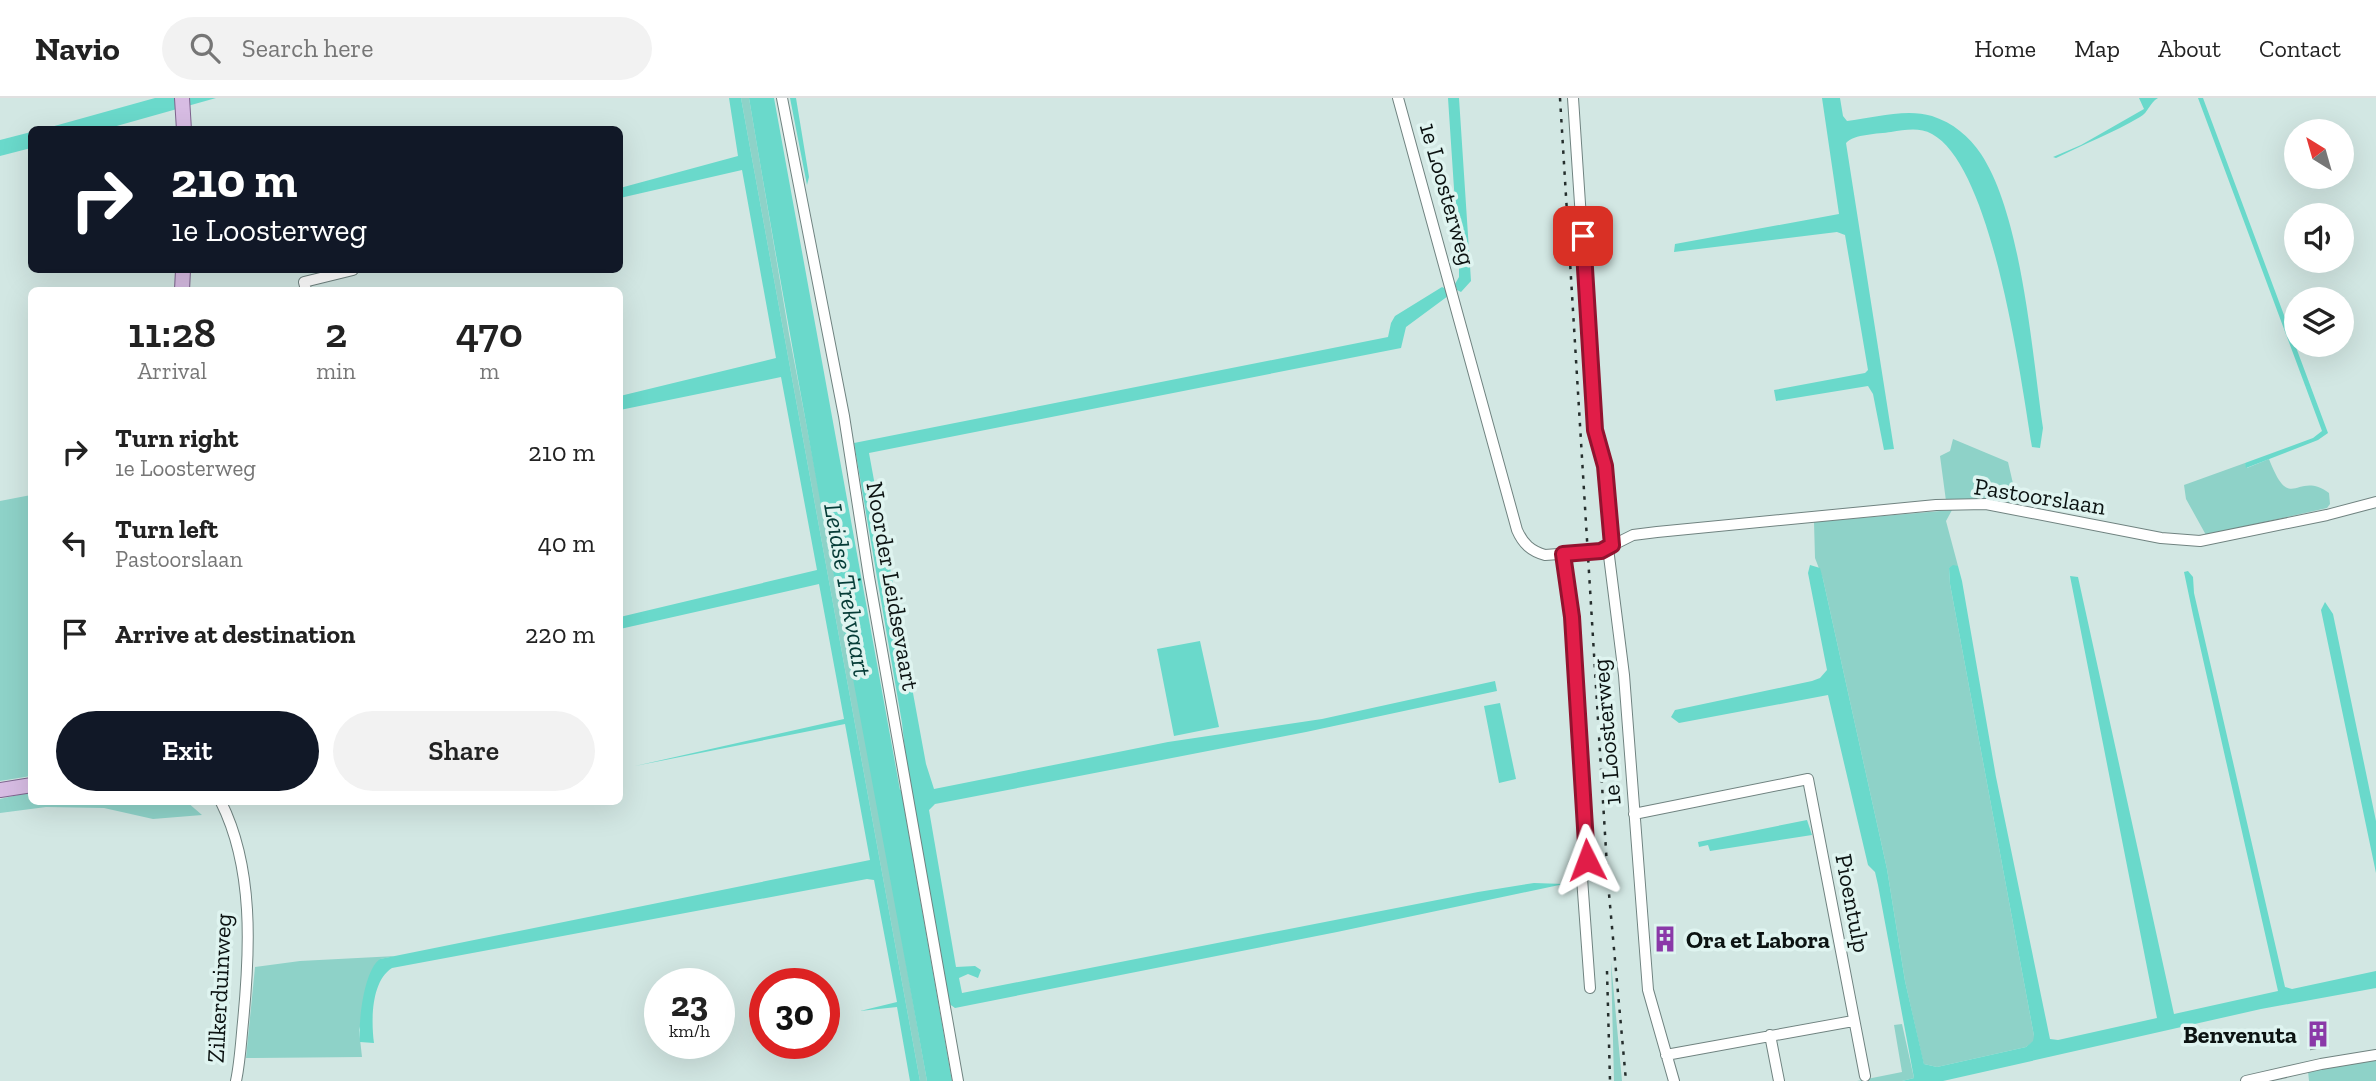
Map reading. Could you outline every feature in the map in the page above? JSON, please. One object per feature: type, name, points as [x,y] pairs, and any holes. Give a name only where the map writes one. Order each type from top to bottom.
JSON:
[{"type":"main road","points":[[183,104],[184,126]]},
{"type":"main road","points":[[0,790],[28,786]]},
{"type":"street","name":"Noorder Leidsevaart","points":[[782,98],[844,416],[869,577],[958,1081]]},
{"type":"street","name":"1e Loosterweg","points":[[1398,98],[1517,530],[1527,547],[1536,552],[1563,554],[1601,551],[1610,547],[1648,990],[1674,1081]]},
{"type":"street","points":[[1573,98],[1595,430],[1605,466],[1610,547]]},
{"type":"street","points":[[305,287],[304,282],[341,273]]},
{"type":"street","name":"Pastoorslaan","points":[[1610,547],[1633,535],[1657,532],[1936,505],[1986,504],[2161,538],[2200,541],[2376,502]]},
{"type":"street","name":"1e Loosterweg","points":[[1563,554],[1572,617],[1580,744],[1587,860],[1582,878],[1590,988]]},
{"type":"street","name":"Pioentulp","points":[[1634,814],[1808,779],[1853,1021]]},
{"type":"street","points":[[217,805],[228,815]]},
{"type":"street","name":"Zilkerduinweg","points":[[223,805],[239,854],[247,908],[246,993],[236,1081]]},
{"type":"street","points":[[1666,1055],[1853,1021],[1865,1076]]},
{"type":"street","points":[[1770,1035],[1779,1081]]},
{"type":"street","points":[[2246,1081],[2376,1055]]},
{"type":"street","points":[[2304,1068],[2306,1081]]},
{"type":"shaded area","points":[[741,98],[749,98],[789,334],[864,725],[927,1081],[920,1081]]},
{"type":"shaded area","points":[[1953,439],[2008,462],[2018,505],[1988,500],[1946,501],[1940,456],[1950,451]]},
{"type":"shaded area","points":[[2269,459],[2283,485],[2289,488],[2318,487],[2329,493],[2330,504],[2327,508],[2206,535],[2186,499],[2184,485],[2245,463],[2247,468]]},
{"type":"shaded area","points":[[28,496],[28,776],[0,781],[0,501]]},
{"type":"shaded area","points":[[1952,510],[1946,521],[1958,566],[1949,568],[1950,584],[2034,1041],[2026,1047],[1937,1067],[1924,1064],[1923,1061],[1905,981],[1887,869],[1823,579],[1815,558],[1814,522]]},
{"type":"shaded area","points":[[28,793],[28,805],[190,805],[202,815],[153,819],[104,808],[46,807],[0,813],[0,799]]},
{"type":"shaded area","points":[[396,956],[380,959],[359,1030],[362,1057],[246,1058],[255,967],[300,961]]},
{"type":"shaded area","points":[[1611,962],[1622,1081],[1614,1081]]},
{"type":"shaded area","points":[[1902,1024],[1914,1078],[1902,1081],[1857,1081],[1902,1072],[1894,1025]]},
{"type":"shaded area","points":[[2376,1059],[2376,1081],[2309,1081],[2308,1071]]},
{"type":"water","points":[[155,98],[216,98],[117,126],[54,126]]},
{"type":"water","points":[[729,98],[741,98],[920,1081],[910,1081],[897,1007],[860,1011],[897,1002],[874,880],[867,879],[392,968],[385,974],[376,992],[373,1013],[374,1043],[360,1042],[361,1010],[366,985],[374,965],[380,959],[870,860],[845,724],[635,766],[844,719],[819,584],[623,628],[623,616],[817,570],[781,377],[623,409],[623,395],[776,358],[742,170],[623,197],[623,187],[738,156]]},
{"type":"water","name":"Leidse Trekvaart","points":[[749,98],[774,98],[900,790],[909,788],[902,723],[854,443],[1388,337],[1395,316],[1442,287],[1446,289],[1448,296],[1406,327],[1401,348],[869,453],[926,764],[934,789],[1168,742],[1322,719],[1495,681],[1497,691],[1306,732],[935,804],[929,810],[956,967],[975,966],[981,970],[978,978],[968,974],[959,978],[962,993],[1478,892],[1534,883],[1564,884],[955,1008],[948,1003],[912,806],[904,807],[952,1081],[927,1081]]},
{"type":"water","points":[[790,98],[796,98],[809,177],[807,185]]},
{"type":"water","points":[[1448,98],[1459,98],[1471,281],[1461,292],[1455,284],[1459,277],[1459,264]]},
{"type":"water","points":[[1822,98],[1840,98],[1843,116],[1847,121],[1901,113],[1932,116],[1960,131],[1981,154],[1995,180],[2016,248],[2043,428],[2040,448],[2032,447],[2012,327],[1988,230],[1972,187],[1953,154],[1932,134],[1922,130],[1907,130],[1860,136],[1846,143],[1894,449],[1884,450],[1873,394],[1868,386],[1776,401],[1774,390],[1865,373],[1868,370],[1845,235],[1837,232],[1674,252],[1675,244],[1839,214]]},
{"type":"water","points":[[2139,98],[2158,98],[2143,115],[2130,123],[2056,158],[2053,157],[2081,145],[2144,109]]},
{"type":"water","points":[[2198,98],[2203,98],[2284,315],[2284,329]]},
{"type":"water","points":[[28,133],[28,149],[0,156],[0,140]]},
{"type":"water","points":[[2294,357],[2300,357],[2328,433],[2318,440],[2246,468],[2245,463],[2313,438],[2322,431]]},
{"type":"water","points":[[1810,565],[1820,568],[1823,579],[1887,869],[1905,981],[1924,1064],[1937,1067],[2026,1047],[2033,1041],[2034,1036],[1950,584],[1949,568],[1953,565],[1958,566],[1962,581],[1996,777],[2050,1039],[2058,1040],[2157,1018],[2070,576],[2078,577],[2174,1014],[2278,991],[2193,615],[2184,572],[2188,571],[2193,577],[2194,593],[2285,987],[2292,989],[2376,971],[2376,988],[2261,1009],[1943,1081],[1902,1081],[1914,1078],[1878,885],[1875,872],[1868,865],[1828,695],[1679,723],[1671,717],[1675,710],[1820,678],[1827,670],[1808,573]]},
{"type":"water","points":[[2325,602],[2333,614],[2376,821],[2376,873],[2321,610]]},
{"type":"water","points":[[1200,641],[1219,727],[1174,736],[1157,649]]},
{"type":"water","points":[[1500,703],[1516,779],[1499,783],[1484,706]]},
{"type":"water","points":[[1807,820],[1812,835],[1710,851],[1708,845],[1699,847],[1698,842]]},
{"type":"building","name":"Benvenuta","points":[[2325,1030],[2328,1046],[2311,1049],[2308,1034]]},
{"type":"ferry route","points":[[836,584],[862,579]]},
{"type":"railway","points":[[1560,98],[1608,883],[1626,1081]]},
{"type":"railway","points":[[1607,971],[1610,1081]]},
{"type":"place","name":"Ora et Labora","points":[[1665,939]]},
{"type":"place","name":"Benvenuta","points":[[2318,1034]]},
{"type":"route","points":[[1583,236],[1595,430],[1605,466],[1612,545],[1601,551],[1563,554],[1568,573],[1572,617],[1587,860]]}]
